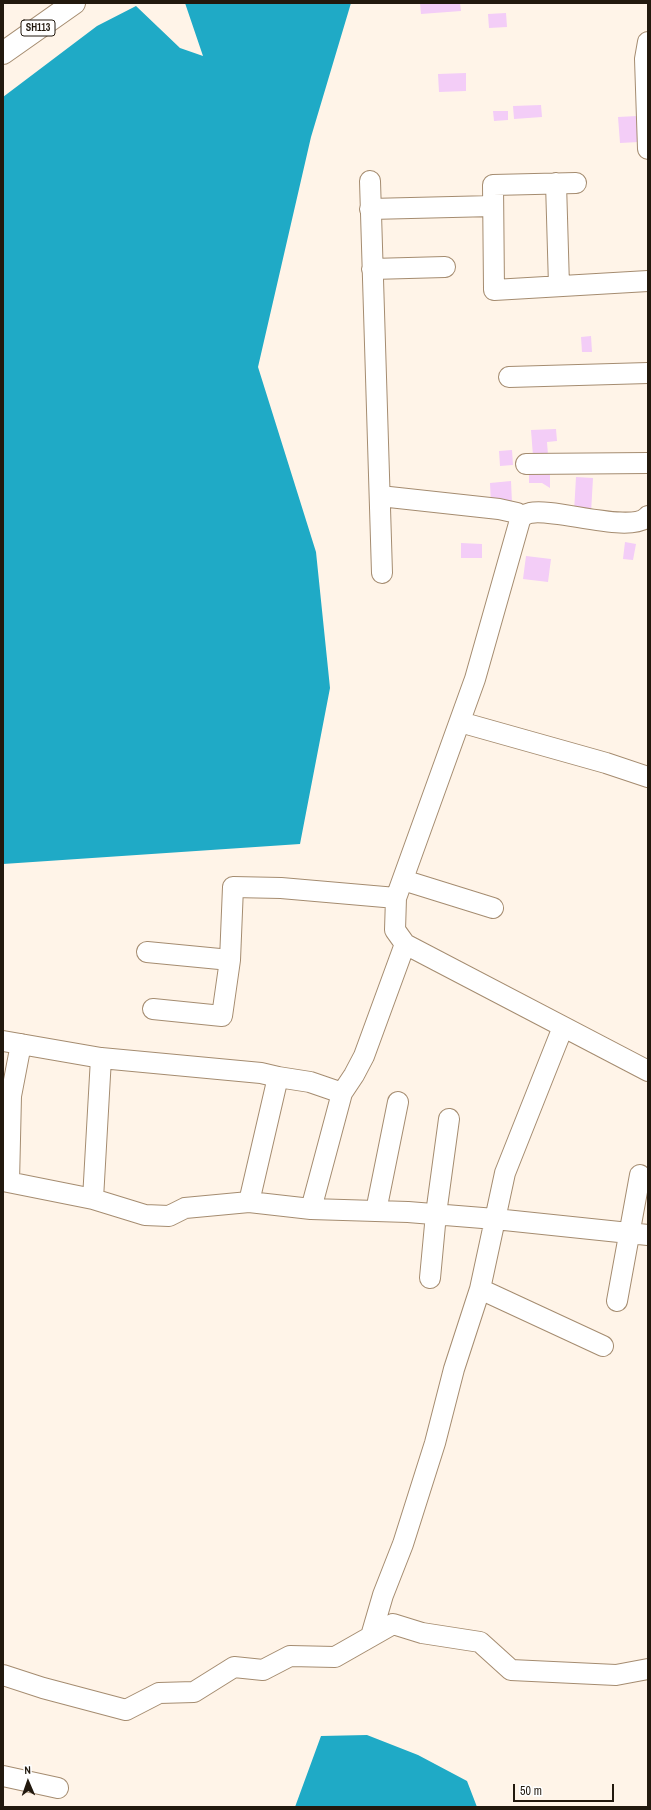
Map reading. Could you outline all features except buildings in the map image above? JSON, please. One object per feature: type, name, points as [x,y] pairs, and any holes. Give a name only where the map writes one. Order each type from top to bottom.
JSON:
[{"type":"main road","name":"SH113","points":[[3,36],[49,3]]},
{"type":"main road","name":"SH113","points":[[3,53],[74,3]]},
{"type":"street","points":[[648,42],[645,59],[648,149]]},
{"type":"street","points":[[370,182],[382,573]]},
{"type":"street","points":[[576,182],[493,185],[494,290],[648,281]]},
{"type":"street","points":[[556,183],[559,286]]},
{"type":"street","points":[[370,209],[493,206]]},
{"type":"street","points":[[372,269],[445,267]]},
{"type":"street","points":[[509,377],[648,374]]},
{"type":"street","points":[[526,464],[648,463]]},
{"type":"street","points":[[380,496],[499,509],[517,513],[522,516]]},
{"type":"street","points":[[648,516],[643,521],[627,522],[598,520],[537,512],[530,512],[522,516],[460,722],[399,889],[395,930],[405,944],[648,1071]]},
{"type":"street","points":[[460,722],[606,763],[648,777]]},
{"type":"street","points":[[153,1009],[222,1016],[230,960],[233,887],[399,889],[493,908]]},
{"type":"street","points":[[311,1209],[342,1093],[364,1056],[405,944]]},
{"type":"street","points":[[148,952],[230,960]]},
{"type":"street","points":[[371,1636],[383,1595],[403,1544],[435,1442],[454,1369],[480,1289],[505,1173],[563,1027]]},
{"type":"street","points":[[342,1093],[310,1082],[261,1073],[101,1058],[12,1042],[12,1096],[6,1182],[93,1199],[145,1215],[169,1216],[185,1208],[249,1202],[311,1209],[495,1218],[639,1234]]},
{"type":"street","points":[[93,1199],[101,1058]]},
{"type":"street","points":[[249,1202],[278,1077]]},
{"type":"street","points":[[376,1211],[398,1102]]},
{"type":"street","points":[[430,1278],[436,1214],[449,1119]]},
{"type":"street","points":[[617,1301],[639,1234],[640,1175]]},
{"type":"street","points":[[480,1289],[603,1346]]},
{"type":"street","points":[[3,1675],[43,1688],[126,1710],[159,1693],[194,1692],[234,1667],[263,1670],[290,1656],[335,1657],[392,1624],[422,1633],[480,1642],[511,1670],[616,1675],[648,1668]]},
{"type":"street","points":[[3,1776],[58,1788]]},
{"type":"water","points":[[185,3],[351,3],[311,137],[258,367],[316,552],[330,688],[300,844],[3,864],[3,97],[97,26],[136,6],[180,48],[203,56]]},
{"type":"water","points":[[367,1735],[418,1755],[467,1781],[477,1807],[295,1807],[321,1736]]}]
